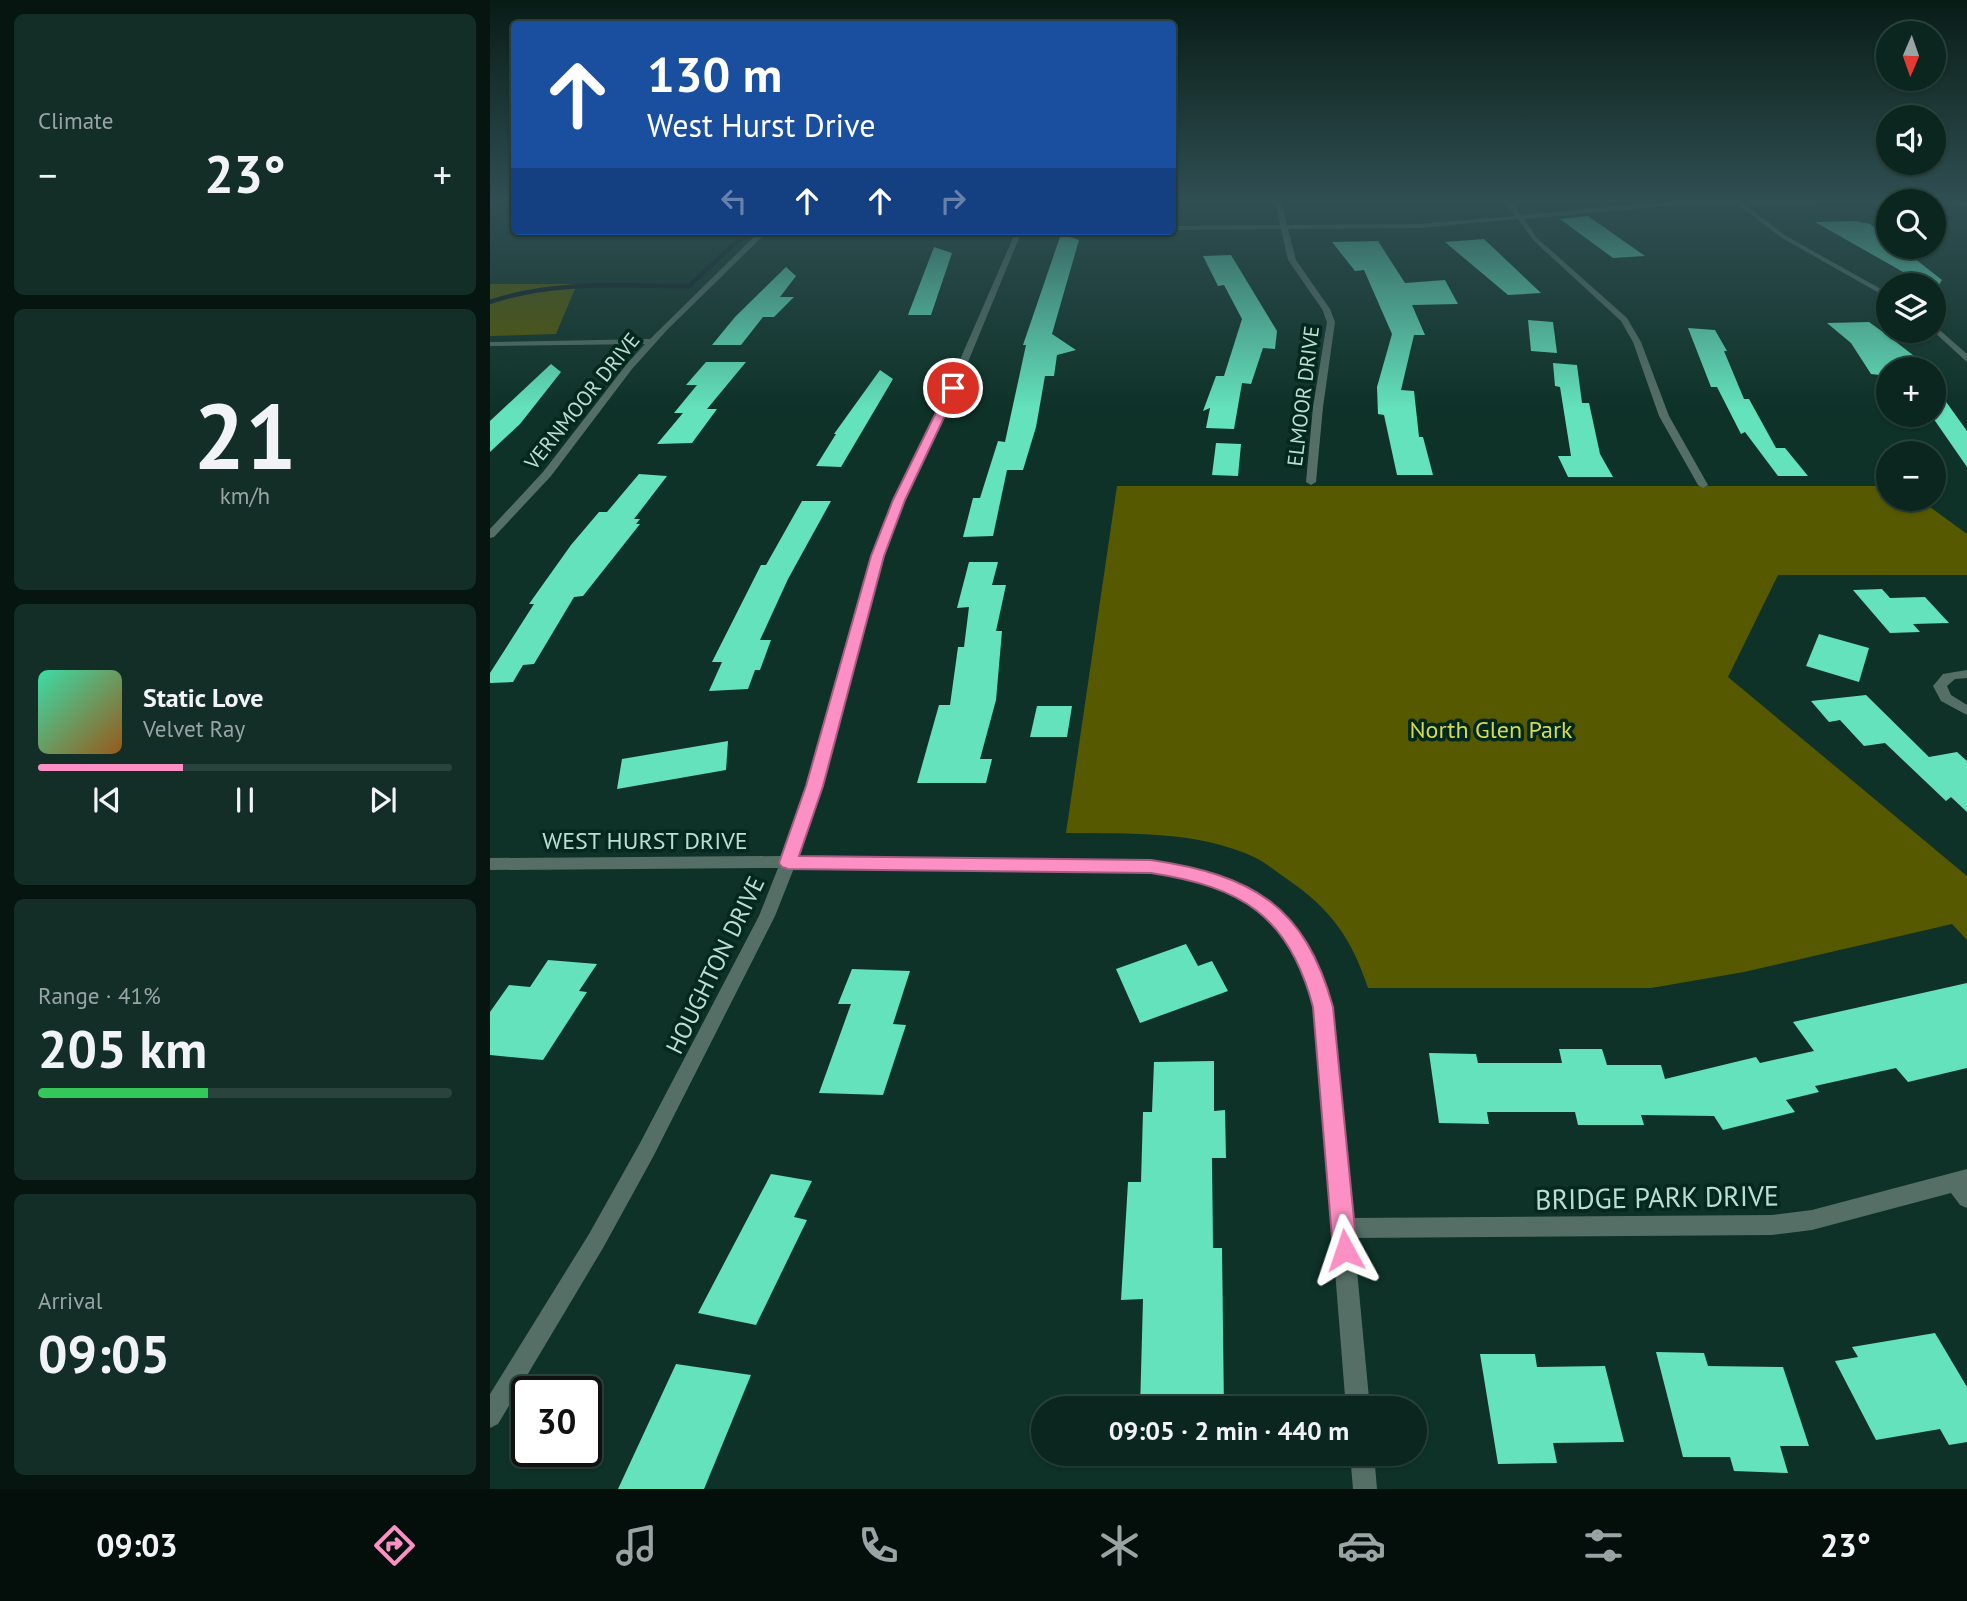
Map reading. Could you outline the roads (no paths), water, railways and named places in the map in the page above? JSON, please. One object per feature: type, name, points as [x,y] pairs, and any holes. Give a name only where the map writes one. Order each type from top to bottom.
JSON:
[{"type":"street","name":"VERNMOOR DRIVE","points":[[490,535],[547,474],[622,375],[724,270]]},
{"type":"street","name":"HOUGHTON DRIVE","points":[[490,1416],[596,1241],[750,950],[788,863],[814,786],[887,528],[944,408],[1003,270]]},
{"type":"street","name":"ELMOOR DRIVE","points":[[1299,270],[1326,309],[1331,322],[1318,407],[1311,482]]},
{"type":"street","points":[[1570,270],[1605,300],[1623,320],[1637,342],[1664,416],[1703,485]]},
{"type":"street","points":[[1843,270],[1876,289]]},
{"type":"street","points":[[1946,339],[1967,359]]},
{"type":"street","points":[[490,344],[653,341]]},
{"type":"street","points":[[1967,674],[1948,676],[1940,686],[1946,698],[1967,711]]},
{"type":"street","name":"WEST HURST DRIVE","points":[[490,864],[1151,866],[1188,872],[1223,883],[1255,899],[1281,920],[1301,948],[1316,980],[1323,1007],[1357,1396]]},
{"type":"street","name":"BRIDGE PARK DRIVE","points":[[1343,1228],[1772,1225],[1812,1220],[1963,1186]]},
{"type":"street","points":[[1363,1466],[1365,1489]]},
{"type":"waterway","points":[[490,302],[563,287],[689,286],[706,270]]},
{"type":"park label","name":"North Glen Park","points":[[1491,729]]}]
